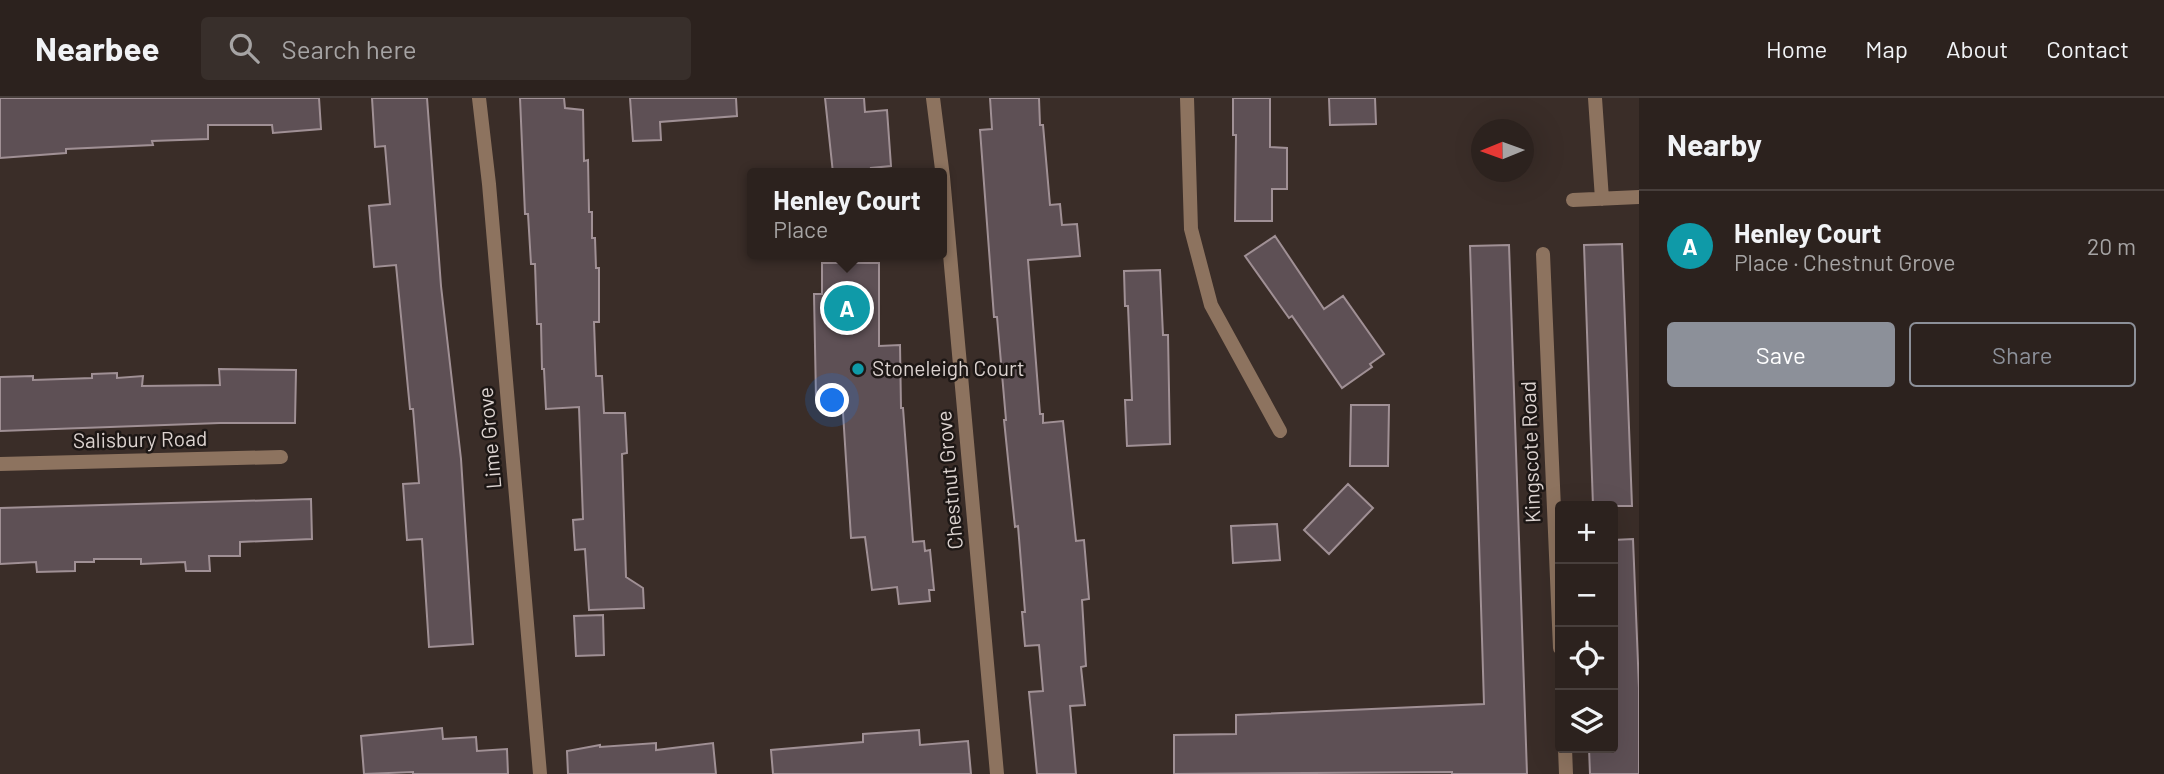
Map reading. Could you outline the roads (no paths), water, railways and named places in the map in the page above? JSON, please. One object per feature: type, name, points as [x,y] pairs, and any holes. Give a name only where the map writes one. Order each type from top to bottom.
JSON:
[{"type":"street","name":"Lime Grove","points":[[479,98],[489,184],[540,774]]},
{"type":"street","name":"Chestnut Grove","points":[[933,98],[942,168]]},
{"type":"street","points":[[1187,98],[1191,229],[1211,305],[1280,431]]},
{"type":"street","points":[[1595,98],[1602,199]]},
{"type":"street","points":[[1573,200],[1639,197]]},
{"type":"street","name":"Chestnut Grove","points":[[947,221],[997,774]]},
{"type":"street","name":"Kingscote Road","points":[[1543,254],[1559,627]]},
{"type":"street","name":"Salisbury Road","points":[[0,464],[281,457]]},
{"type":"street","points":[[1564,753],[1566,774]]},
{"type":"place","name":"Henley Court","points":[[847,308]]},
{"type":"place","name":"Stoneleigh Court","points":[[858,369]]}]
